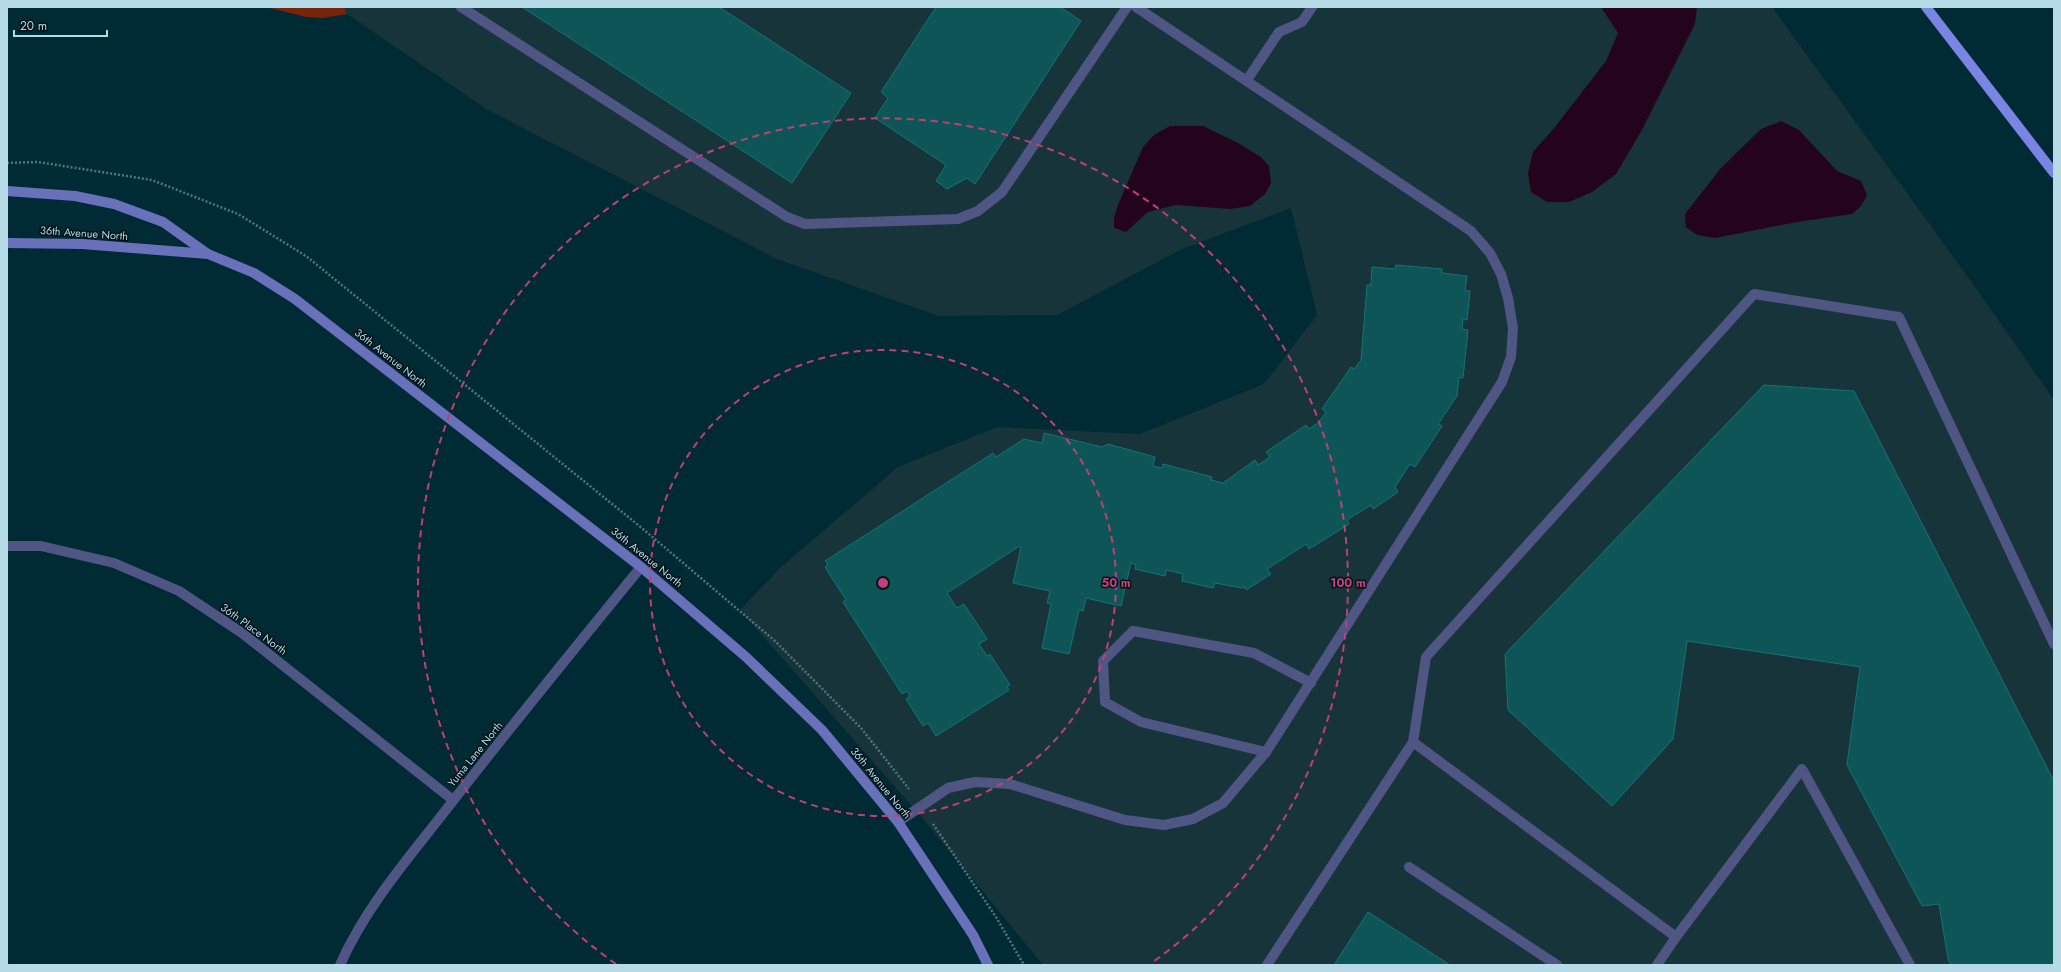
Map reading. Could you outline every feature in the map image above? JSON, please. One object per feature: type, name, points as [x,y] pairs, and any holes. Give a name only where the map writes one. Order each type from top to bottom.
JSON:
[{"type":"main road","points":[[1926,7],[2054,173]]},
{"type":"street","points":[[461,7],[787,217],[806,224],[958,219],[978,211],[1002,192],[1127,7]]},
{"type":"street","points":[[898,822],[948,788],[975,782],[1010,784],[1125,820],[1164,825],[1193,819],[1223,803],[1266,752],[1311,684],[1502,382],[1511,357],[1513,328],[1501,274],[1490,253],[1471,231],[1136,7]]},
{"type":"street","points":[[1247,80],[1279,32],[1302,22],[1312,7]]},
{"type":"street","name":"36th Avenue North","points":[[7,191],[75,196],[114,204],[163,222],[208,254],[254,273],[295,299],[641,567],[746,657],[822,730],[898,822],[973,935],[988,965]]},
{"type":"street","name":"36th Avenue North","points":[[7,243],[82,244],[208,254]]},
{"type":"street","points":[[1267,965],[1413,742],[1426,657],[1754,294],[1898,317],[2054,644]]},
{"type":"street","name":"36th Place North","points":[[7,546],[41,546],[114,563],[179,591],[242,632],[453,800]]},
{"type":"street","name":"Yuma Lane North","points":[[340,965],[348,946],[391,880],[453,800],[641,567]]},
{"type":"street","points":[[1266,752],[1141,722],[1104,702],[1103,661],[1133,631],[1254,653],[1311,684]]},
{"type":"street","points":[[1413,742],[1676,937]]},
{"type":"street","points":[[1658,965],[1676,937],[1802,769],[1910,965]]},
{"type":"street","points":[[1409,867],[1557,965]]},
{"type":"shaded area","points":[[266,7],[344,7],[347,14],[323,18],[306,17]]},
{"type":"shaded area","points":[[344,7],[1772,7],[1978,291],[2054,400],[2054,965],[1043,965],[924,820],[740,610],[781,567],[898,467],[997,427],[1140,434],[1264,384],[1317,315],[1291,208],[1182,249],[1057,315],[939,316],[777,259],[488,110],[347,14]]},
{"type":"shaded area","points":[[1601,7],[1697,7],[1695,24],[1642,130],[1616,174],[1592,192],[1569,202],[1547,202],[1531,192],[1528,173],[1533,152],[1555,127],[1606,61],[1618,33]]},
{"type":"shaded area","points":[[1781,121],[1799,130],[1837,171],[1861,181],[1867,195],[1861,206],[1852,214],[1797,222],[1715,238],[1697,235],[1686,227],[1685,214],[1721,168],[1761,129]]},
{"type":"shaded area","points":[[1170,126],[1203,126],[1238,143],[1261,157],[1269,166],[1271,183],[1265,194],[1250,206],[1230,209],[1176,205],[1148,212],[1126,232],[1114,228],[1114,217],[1118,205],[1143,147],[1154,135]]},
{"type":"building","points":[[522,7],[719,7],[851,93],[792,183]]},
{"type":"building","points":[[936,7],[1060,7],[1081,21],[975,184],[967,178],[947,189],[936,181],[946,165],[875,118],[888,98],[881,92]]},
{"type":"building","points":[[1396,265],[1442,269],[1442,273],[1467,276],[1465,291],[1470,291],[1467,320],[1463,319],[1462,329],[1468,330],[1463,378],[1459,377],[1457,396],[1438,424],[1442,426],[1415,467],[1410,464],[1395,487],[1398,492],[1373,509],[1371,505],[1347,520],[1349,524],[1309,549],[1306,544],[1267,569],[1271,574],[1246,590],[1245,587],[1242,588],[1215,583],[1213,588],[1182,581],[1183,574],[1166,570],[1165,576],[1135,569],[1136,565],[1131,563],[1121,606],[1086,598],[1083,611],[1079,610],[1069,654],[1042,648],[1051,604],[1047,603],[1050,591],[1013,583],[1021,547],[1018,547],[947,593],[957,608],[964,604],[987,639],[979,644],[987,656],[990,654],[1010,685],[1007,687],[1009,690],[936,736],[928,723],[923,726],[906,699],[910,696],[907,691],[902,694],[843,602],[846,600],[825,567],[828,564],[825,561],[993,453],[996,457],[1024,439],[1042,443],[1044,433],[1102,447],[1108,444],[1155,457],[1153,466],[1162,468],[1163,464],[1212,477],[1211,480],[1223,483],[1255,460],[1258,465],[1270,457],[1266,452],[1306,425],[1309,429],[1319,422],[1326,412],[1322,409],[1351,367],[1354,369],[1361,360],[1367,285],[1371,285],[1372,267],[1395,269]]},
{"type":"building","points":[[1764,385],[1854,391],[2054,781],[2054,965],[1951,965],[1948,959],[1939,904],[1922,906],[1847,765],[1860,667],[1687,641],[1673,739],[1612,806],[1508,710],[1505,654]]},
{"type":"building","points":[[1368,912],[1450,965],[1334,965]]}]
